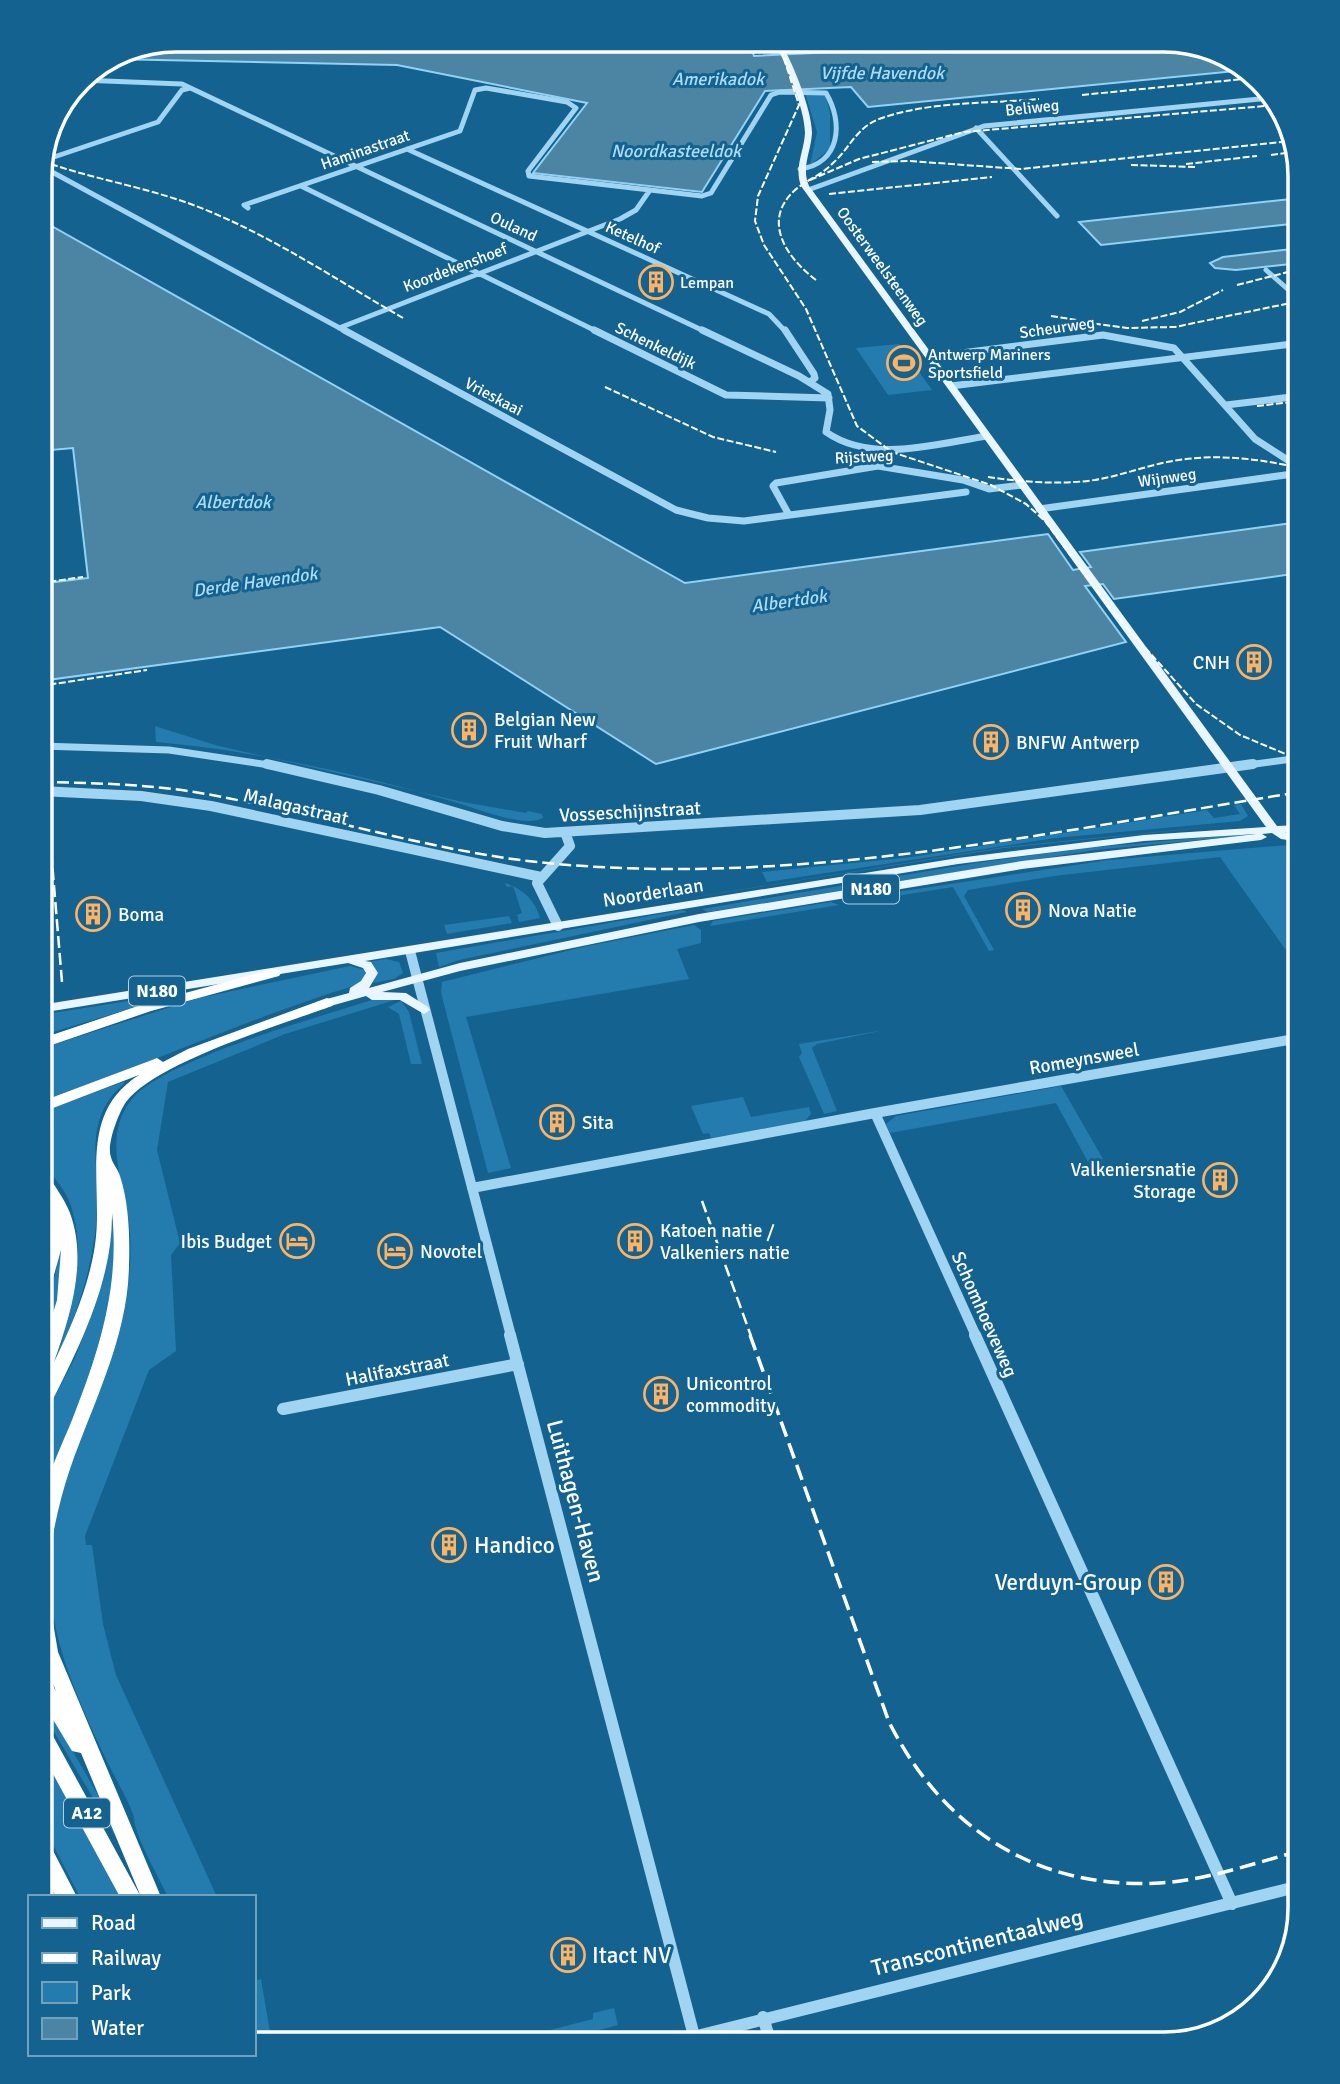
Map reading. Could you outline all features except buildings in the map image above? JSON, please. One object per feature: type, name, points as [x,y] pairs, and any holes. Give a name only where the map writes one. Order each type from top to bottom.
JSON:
[{"type":"highway","points":[[52,1040],[146,1008],[274,973]]},
{"type":"highway","name":"Noorderlaan","points":[[52,1103],[327,1003]]},
{"type":"highway","points":[[52,1382],[80,1324],[101,1257],[106,1219],[102,1155],[104,1127],[123,1095],[150,1074],[202,1049]]},
{"type":"highway","points":[[52,1498],[99,1378],[118,1308],[122,1238],[114,1182],[102,1155]]},
{"type":"highway","points":[[52,1195],[65,1222],[68,1263],[58,1324],[52,1341]]},
{"type":"highway","points":[[52,1200],[55,1238],[52,1248]]},
{"type":"highway","points":[[52,1660],[150,1895]]},
{"type":"highway","points":[[52,1701],[109,1797]]},
{"type":"highway","name":"A12","points":[[52,1753],[130,1895]]},
{"type":"highway","points":[[52,1868],[66,1895]]},
{"type":"main road","name":"Oosterweelsteenweg","points":[[779,53],[808,131],[800,169],[803,183],[1081,568]]},
{"type":"main road","points":[[1081,568],[1273,829],[1288,837]]},
{"type":"main road","points":[[1212,832],[1253,824],[1258,819],[1258,809]]},
{"type":"main road","name":"Noorderlaan","points":[[53,1007],[982,858],[1212,832],[1288,828]]},
{"type":"main road","name":"Noorderlaan","points":[[327,1003],[416,978],[699,918],[1022,865],[1256,838],[1273,829]]},
{"type":"main road","name":"Noorderlaan","points":[[1203,845],[1288,840]]},
{"type":"main road","points":[[694,905],[699,918]]},
{"type":"main road","points":[[327,1003],[361,987],[372,976],[367,965],[348,960]]},
{"type":"main road","points":[[327,1003],[391,995],[411,1000],[424,1010]]},
{"type":"street","name":"Ouland","points":[[98,81],[182,84],[810,382],[824,389],[829,398]]},
{"type":"street","points":[[54,157],[158,122],[182,90],[190,88]]},
{"type":"street","name":"Haminastraat","points":[[248,208],[244,205],[460,131],[475,90],[497,88],[575,106],[575,111],[528,171],[529,176],[650,190]]},
{"type":"street","points":[[650,190],[695,195],[711,193],[773,93],[818,91],[829,96],[834,113],[835,149],[816,167],[800,169]]},
{"type":"street","name":"Beliweg","points":[[808,190],[976,128],[1260,99]]},
{"type":"street","points":[[976,128],[1057,216]]},
{"type":"street","name":"Ketelhof","points":[[407,149],[777,318],[814,374],[815,378],[810,382]]},
{"type":"street","name":"Vrieskaai","points":[[53,173],[676,510],[724,521],[966,492]]},
{"type":"street","points":[[803,183],[824,185]]},
{"type":"street","name":"Schenkeldijk","points":[[300,186],[726,395],[829,398]]},
{"type":"street","name":"Koordekenshoef","points":[[339,328],[629,214],[650,190]]},
{"type":"street","points":[[1266,270],[1288,289]]},
{"type":"street","name":"Scheurweg","points":[[930,357],[1103,335],[1174,348],[1182,358]]},
{"type":"street","points":[[951,386],[1288,345]]},
{"type":"street","points":[[1182,358],[1255,439],[1288,460]]},
{"type":"street","points":[[1226,405],[1288,397]]},
{"type":"street","points":[[829,398],[826,432],[847,446],[873,450],[987,436]]},
{"type":"street","name":"Rijstweg","points":[[789,515],[774,486],[776,483],[855,468],[898,467],[963,480],[989,489],[1023,485]]},
{"type":"street","name":"Wijnweg","points":[[1039,509],[1288,475]]},
{"type":"street","name":"Vosseschijnstraat","points":[[53,746],[136,747],[228,757],[377,789],[498,825],[542,832],[897,813],[1288,759]]},
{"type":"street","name":"Malagastraat","points":[[53,791],[101,793],[211,806],[541,877]]},
{"type":"street","points":[[558,926],[538,889],[541,877],[570,846],[565,832]]},
{"type":"street","name":"Luithagen-Haven","points":[[410,950],[693,2032]]},
{"type":"street","name":"Romeynsweel","points":[[875,1113],[1288,1040]]},
{"type":"street","points":[[471,1188],[875,1113]]},
{"type":"street","name":"Schomhoeveweg","points":[[875,1113],[1231,1904]]},
{"type":"street","name":"Halifaxstraat","points":[[283,1409],[518,1364]]},
{"type":"street","name":"Transcontinentaalweg","points":[[710,2032],[1288,1889]]},
{"type":"street","points":[[763,2017],[767,2032]]},
{"type":"green space","points":[[817,92],[826,96],[830,113],[830,149],[810,165],[817,132],[805,93]]},
{"type":"green space","points":[[899,344],[932,390],[888,395],[856,348]]},
{"type":"green space","points":[[155,726],[215,745],[271,758],[156,742]]},
{"type":"green space","points":[[271,758],[348,774],[414,791]]},
{"type":"green space","points":[[414,791],[463,802],[526,813],[528,811],[542,814],[543,818],[535,821],[514,820]]},
{"type":"green space","points":[[1241,804],[1248,816],[1240,821],[1055,838],[767,882],[762,872],[912,857],[1207,810],[1214,818],[1240,814],[1234,805]]},
{"type":"green space","points":[[1238,824],[1004,848],[652,904],[1004,847]]},
{"type":"green space","points":[[1252,835],[1095,850],[708,912],[702,909],[976,863],[1086,848]]},
{"type":"green space","points":[[1288,845],[1288,953],[1220,857],[1054,876],[968,890],[964,896],[994,950],[989,951],[953,887],[847,904],[851,899],[1108,860]]},
{"type":"green space","points":[[513,886],[532,901],[540,918],[519,922],[517,915],[522,913]]},
{"type":"green space","points":[[831,902],[839,905],[710,926],[713,921]]},
{"type":"green space","points":[[683,910],[687,912],[459,960],[439,967],[436,953]]},
{"type":"green space","points":[[509,916],[512,923],[447,934],[444,925]]},
{"type":"green space","points":[[694,925],[701,930],[701,943],[677,949],[689,979],[466,1017],[511,1168],[488,1173],[441,993],[442,982],[583,947]]},
{"type":"green space","points":[[386,959],[399,962],[403,973],[394,979],[373,983],[375,976],[367,962]]},
{"type":"green space","points":[[350,966],[365,970],[365,978],[357,985],[277,1012],[52,1097],[52,1045],[199,998]]},
{"type":"green space","points":[[179,993],[53,1032],[53,1013]]},
{"type":"green space","points":[[378,998],[398,999],[285,1034],[168,1082],[157,1150],[180,1243],[171,1255],[176,1351],[149,1370],[85,1536],[86,1545],[92,1545],[103,1624],[116,1675],[216,1895],[167,1895],[143,1846],[133,1813],[91,1727],[67,1668],[52,1609],[52,1538],[66,1481],[108,1369],[124,1310],[130,1271],[129,1222],[119,1175],[116,1143],[123,1113],[132,1099],[150,1084],[176,1069],[285,1027]]},
{"type":"green space","points":[[401,1001],[409,1012],[422,1064],[411,1064],[399,1014],[388,1007]]},
{"type":"green space","points":[[885,1030],[817,1044],[812,1048],[837,1111],[824,1114],[799,1057],[802,1053],[799,1044]]},
{"type":"green space","points":[[125,1083],[111,1097],[102,1112],[98,1127],[97,1213],[92,1253],[65,1343],[57,1355],[73,1298],[78,1258],[75,1219],[66,1195],[52,1175],[52,1107]]},
{"type":"green space","points":[[1061,1086],[1103,1159],[1088,1162],[1056,1103],[890,1133],[886,1124],[896,1116]]},
{"type":"green space","points":[[743,1097],[751,1117],[809,1107],[811,1114],[804,1122],[711,1138],[709,1133],[703,1134],[691,1106]]},
{"type":"green space","points":[[115,1208],[113,1314],[52,1485],[52,1401],[75,1358],[105,1272]]},
{"type":"green space","points":[[64,1243],[62,1283],[52,1317],[52,1283],[60,1244]]},
{"type":"green space","points":[[52,1715],[103,1804],[116,1837],[52,1729]]},
{"type":"green space","points":[[52,1770],[119,1895],[79,1895],[52,1843]]},
{"type":"green space","points":[[261,1979],[270,2031],[256,2031],[256,1980]]},
{"type":"green space","points":[[614,2008],[618,2025],[594,2031],[545,2031],[593,2019],[593,2013]]},
{"type":"water","points":[[176,52],[753,53],[754,56],[820,53],[1172,53],[1204,59],[1230,72],[868,107],[851,87],[765,91],[702,192],[533,173],[587,103],[397,65],[135,59]]},
{"type":"water","points":[[1288,199],[1288,224],[1101,245],[1079,222]]},
{"type":"water","name":"Albertdok","points":[[53,227],[685,583],[1048,534],[1073,570],[1091,567],[1080,552],[1288,524],[1288,575],[1114,599],[1103,584],[1085,586],[1126,642],[656,764],[440,627],[53,679],[53,582],[88,578],[73,448],[53,450]]},
{"type":"water","points":[[1288,249],[1288,264],[1236,270],[1215,268],[1210,263],[1223,257]]},
{"type":"railway","points":[[782,53],[799,105],[758,196],[755,221],[764,245],[806,309],[857,426],[892,452],[991,485],[1026,504],[1045,521],[1111,610],[1196,704],[1240,735],[1288,755]]},
{"type":"railway","points":[[1082,95],[1240,79]]},
{"type":"railway","points":[[810,180],[829,167],[864,128],[879,119],[918,109],[1039,99]]},
{"type":"railway","points":[[810,180],[859,159],[964,132],[1266,106]]},
{"type":"railway","points":[[872,162],[909,161],[1021,169],[1282,142]]},
{"type":"railway","points":[[1271,155],[1285,153]]},
{"type":"railway","points":[[1186,164],[1257,156]]},
{"type":"railway","points":[[53,165],[177,199],[223,217],[276,243],[403,318]]},
{"type":"railway","points":[[1131,165],[1197,167]]},
{"type":"railway","points":[[829,194],[992,177]]},
{"type":"railway","points":[[810,180],[794,191],[784,203],[779,227],[788,251],[816,280]]},
{"type":"railway","points":[[1237,285],[1288,272]]},
{"type":"railway","points":[[1142,321],[1180,312],[1223,290]]},
{"type":"railway","points":[[1075,321],[1127,328],[1175,327],[1288,303]]},
{"type":"railway","points":[[1051,316],[1083,321]]},
{"type":"railway","points":[[605,387],[713,437],[776,452]]},
{"type":"railway","points":[[1257,406],[1288,402]]},
{"type":"railway","points":[[988,477],[1041,482],[1082,482],[1167,462],[1217,457],[1288,466]]},
{"type":"railway","points":[[53,581],[83,577]]},
{"type":"railway","points":[[53,684],[147,670]]},
{"type":"railway","points":[[53,782],[165,788],[250,803],[468,852],[557,864],[651,869],[744,868],[930,851],[1288,794]]},
{"type":"railway","points":[[53,869],[62,982]]},
{"type":"railway","points":[[702,1201],[751,1336]]},
{"type":"railway","points":[[750,1335],[889,1722],[911,1760],[937,1793],[966,1822],[999,1845],[1034,1863],[1073,1876],[1115,1882],[1178,1881],[1288,1854]]},
{"type":"place","name":"Lempan","points":[[656,282]]},
{"type":"place","name":"Antwerp Mariners Sportsfield","points":[[904,363]]},
{"type":"place","name":"CNH","points":[[1254,662]]},
{"type":"place","name":"Belgian New Fruit Wharf","points":[[469,730]]},
{"type":"place","name":"BNFW Antwerp","points":[[991,742]]},
{"type":"place","name":"Nova Natie","points":[[1023,910]]},
{"type":"place","name":"Boma","points":[[93,914]]},
{"type":"place","name":"Sita","points":[[557,1122]]},
{"type":"place","name":"Valkeniersnatie Storage","points":[[1220,1180]]},
{"type":"place","name":"Ibis Budget","points":[[297,1241]]},
{"type":"place","name":"Katoen natie / Valkeniers natie","points":[[635,1241]]},
{"type":"place","name":"Novotel","points":[[395,1251]]},
{"type":"place","name":"Unicontrol commodity","points":[[661,1394]]},
{"type":"place","name":"Handico","points":[[449,1545]]},
{"type":"place","name":"Verduyn-Group","points":[[1166,1582]]},
{"type":"place","name":"Itact NV","points":[[568,1955]]},
{"type":"water label","name":"Vijfde Havendok","points":[[882,73]]},
{"type":"water label","name":"Amerikadok","points":[[718,79]]},
{"type":"water label","name":"Noordkasteeldok","points":[[676,151]]},
{"type":"water label","name":"Derde Havendok","points":[[255,582]]}]
